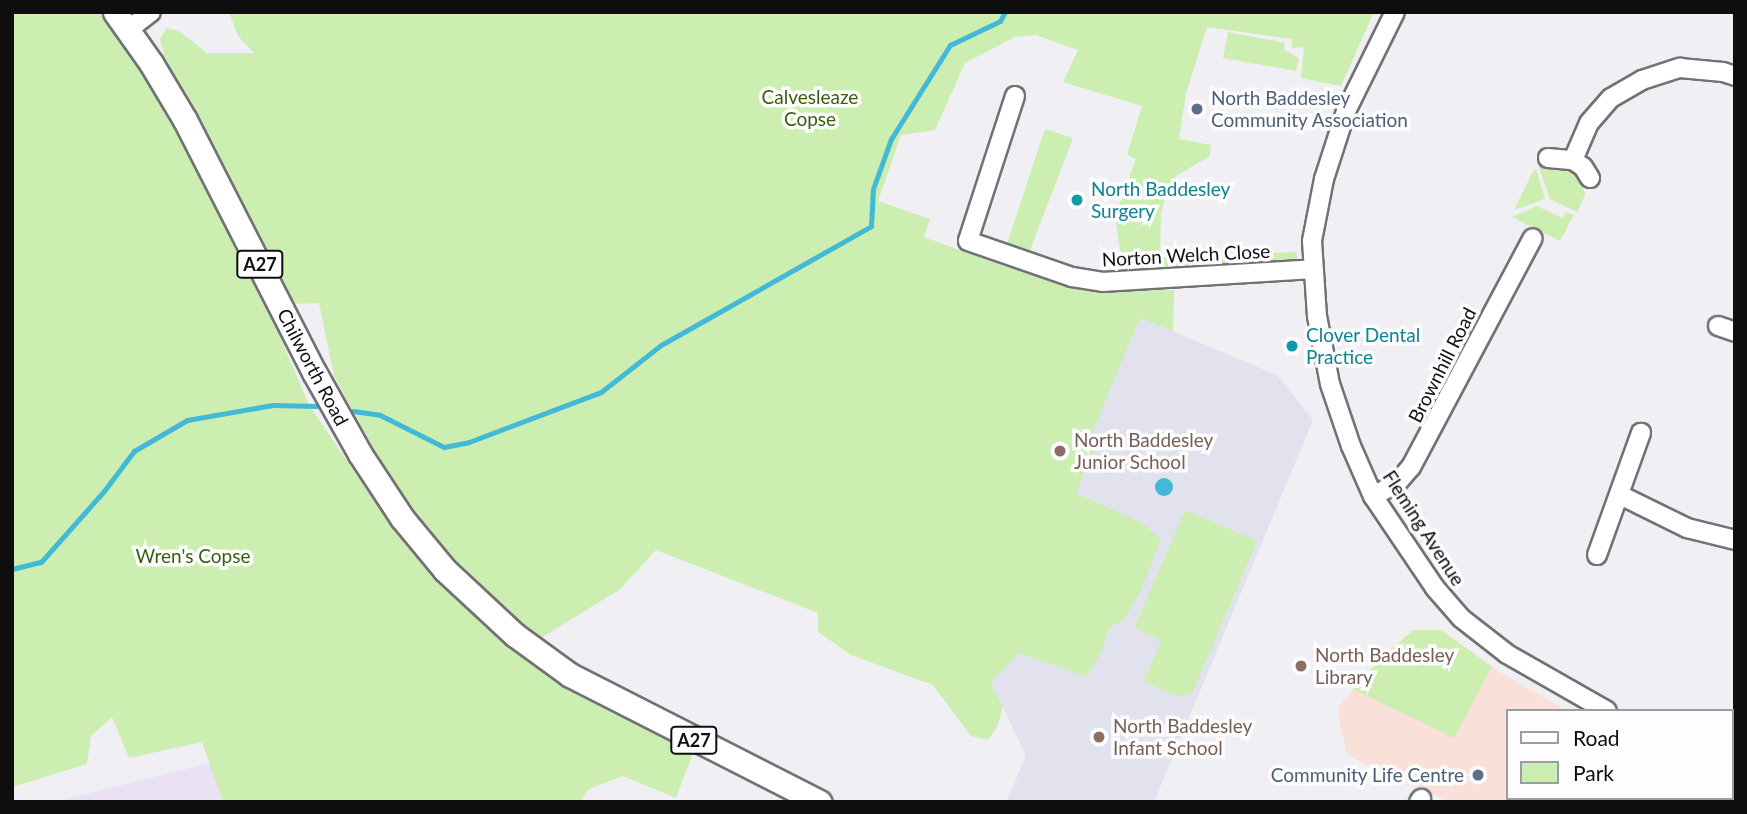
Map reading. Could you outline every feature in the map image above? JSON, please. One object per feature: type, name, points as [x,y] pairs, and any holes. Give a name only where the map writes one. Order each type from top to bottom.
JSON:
[{"type":"main road","name":"Chilworth Road","points":[[121,21],[185,120],[314,372],[396,508],[464,590],[515,635],[570,675],[819,802]]},
{"type":"street","points":[[121,21],[151,12]]},
{"type":"street","name":"Fleming Avenue","points":[[1395,12],[1346,111],[1326,172],[1312,241],[1317,316],[1330,384],[1351,446],[1373,496],[1435,588],[1461,618],[1507,654],[1603,709]]},
{"type":"street","points":[[1573,160],[1589,123],[1611,98],[1643,80],[1680,68],[1723,72],[1735,76]]},
{"type":"street","name":"Norton Welch Close","points":[[1015,96],[968,241],[1073,277],[1103,282],[1312,269]]},
{"type":"street","points":[[1548,158],[1573,160],[1583,167],[1590,178]]},
{"type":"street","name":"Brownhill Road","points":[[1373,496],[1397,483],[1411,467],[1533,238]]},
{"type":"street","points":[[1597,555],[1641,433]]},
{"type":"street","points":[[1620,495],[1687,528],[1735,540]]},
{"type":"shaded area","name":"North Baddesley Junior School","points":[[923,237],[1113,306],[1277,375],[1313,420],[1154,802],[1006,802],[1026,756],[991,682]]},
{"type":"shaded area","points":[[1413,630],[1441,630],[1503,674],[1564,709],[1506,709],[1506,800],[1634,800],[1633,802],[1449,802],[1347,755],[1338,714],[1340,705],[1379,660]]},
{"type":"shaded area","points":[[210,763],[223,802],[54,802]]},
{"type":"green space","name":"Wren's Copse","points":[[12,12],[102,12],[109,20],[148,80],[260,289],[309,405],[393,528],[465,606],[534,665],[693,753],[676,798],[623,776],[589,789],[580,802],[223,802],[202,742],[129,758],[112,717],[91,736],[87,764],[12,787]]},
{"type":"green space","name":"Calvesleaze Copse","points":[[229,12],[1374,12],[1341,86],[1301,78],[1304,47],[1292,48],[1292,39],[1207,27],[1186,94],[1179,139],[1211,145],[1210,156],[1176,176],[1166,194],[1161,215],[1160,257],[1296,252],[1298,261],[1290,266],[1129,276],[1121,256],[1115,216],[1136,159],[1127,155],[1142,106],[1063,82],[1078,50],[1036,35],[1015,37],[965,63],[935,130],[901,135],[878,201],[930,219],[924,237],[1000,265],[1093,290],[1174,290],[1173,331],[1140,318],[1090,438],[1097,443],[1076,493],[1144,524],[1161,540],[1142,588],[1124,620],[1109,627],[1102,650],[1087,677],[1019,653],[991,682],[1003,707],[997,727],[988,740],[971,736],[933,685],[851,655],[818,632],[818,613],[656,550],[619,590],[536,641],[499,608],[429,532],[386,471],[334,376],[319,303],[289,304],[166,63],[160,39],[166,28],[179,31],[207,53],[254,53],[238,36]]},
{"type":"green space","points":[[1228,32],[1285,43],[1284,50],[1299,58],[1296,71],[1223,58]]},
{"type":"green space","points":[[1045,129],[1073,138],[1029,253],[1006,247]]},
{"type":"green space","points":[[1559,164],[1580,176],[1585,195],[1577,212],[1550,199],[1539,167]]},
{"type":"green space","points":[[1536,169],[1545,199],[1514,210],[1532,173]]},
{"type":"green space","points":[[1537,206],[1562,218],[1566,212],[1574,215],[1560,241],[1512,217]]},
{"type":"green space","points":[[1185,510],[1257,541],[1192,694],[1177,696],[1144,682],[1161,640],[1134,628]]},
{"type":"green space","points":[[1413,630],[1441,630],[1492,667],[1454,738],[1353,689],[1379,660]]},
{"type":"water","points":[[1164,478],[1170,481],[1173,487],[1170,493],[1164,496],[1158,493],[1155,487],[1158,481]]},
{"type":"waterway","points":[[353,411],[380,415],[444,447],[469,442],[601,392],[661,345],[871,226],[873,189],[891,139],[950,45],[1000,21],[1005,12]]},
{"type":"waterway","points":[[12,569],[41,562],[104,491],[134,451],[187,420],[273,405],[317,406]]},
{"type":"place","name":"North Baddesley Community Association","points":[[1197,109]]},
{"type":"place","name":"North Baddesley Surgery","points":[[1077,200]]},
{"type":"place","name":"Clover Dental Practice","points":[[1292,346]]},
{"type":"place","name":"North Baddesley Junior School","points":[[1060,451]]},
{"type":"place","name":"North Baddesley Library","points":[[1301,666]]},
{"type":"place","name":"North Baddesley Infant School","points":[[1099,737]]},
{"type":"place","name":"Community Life Centre","points":[[1478,775]]}]
